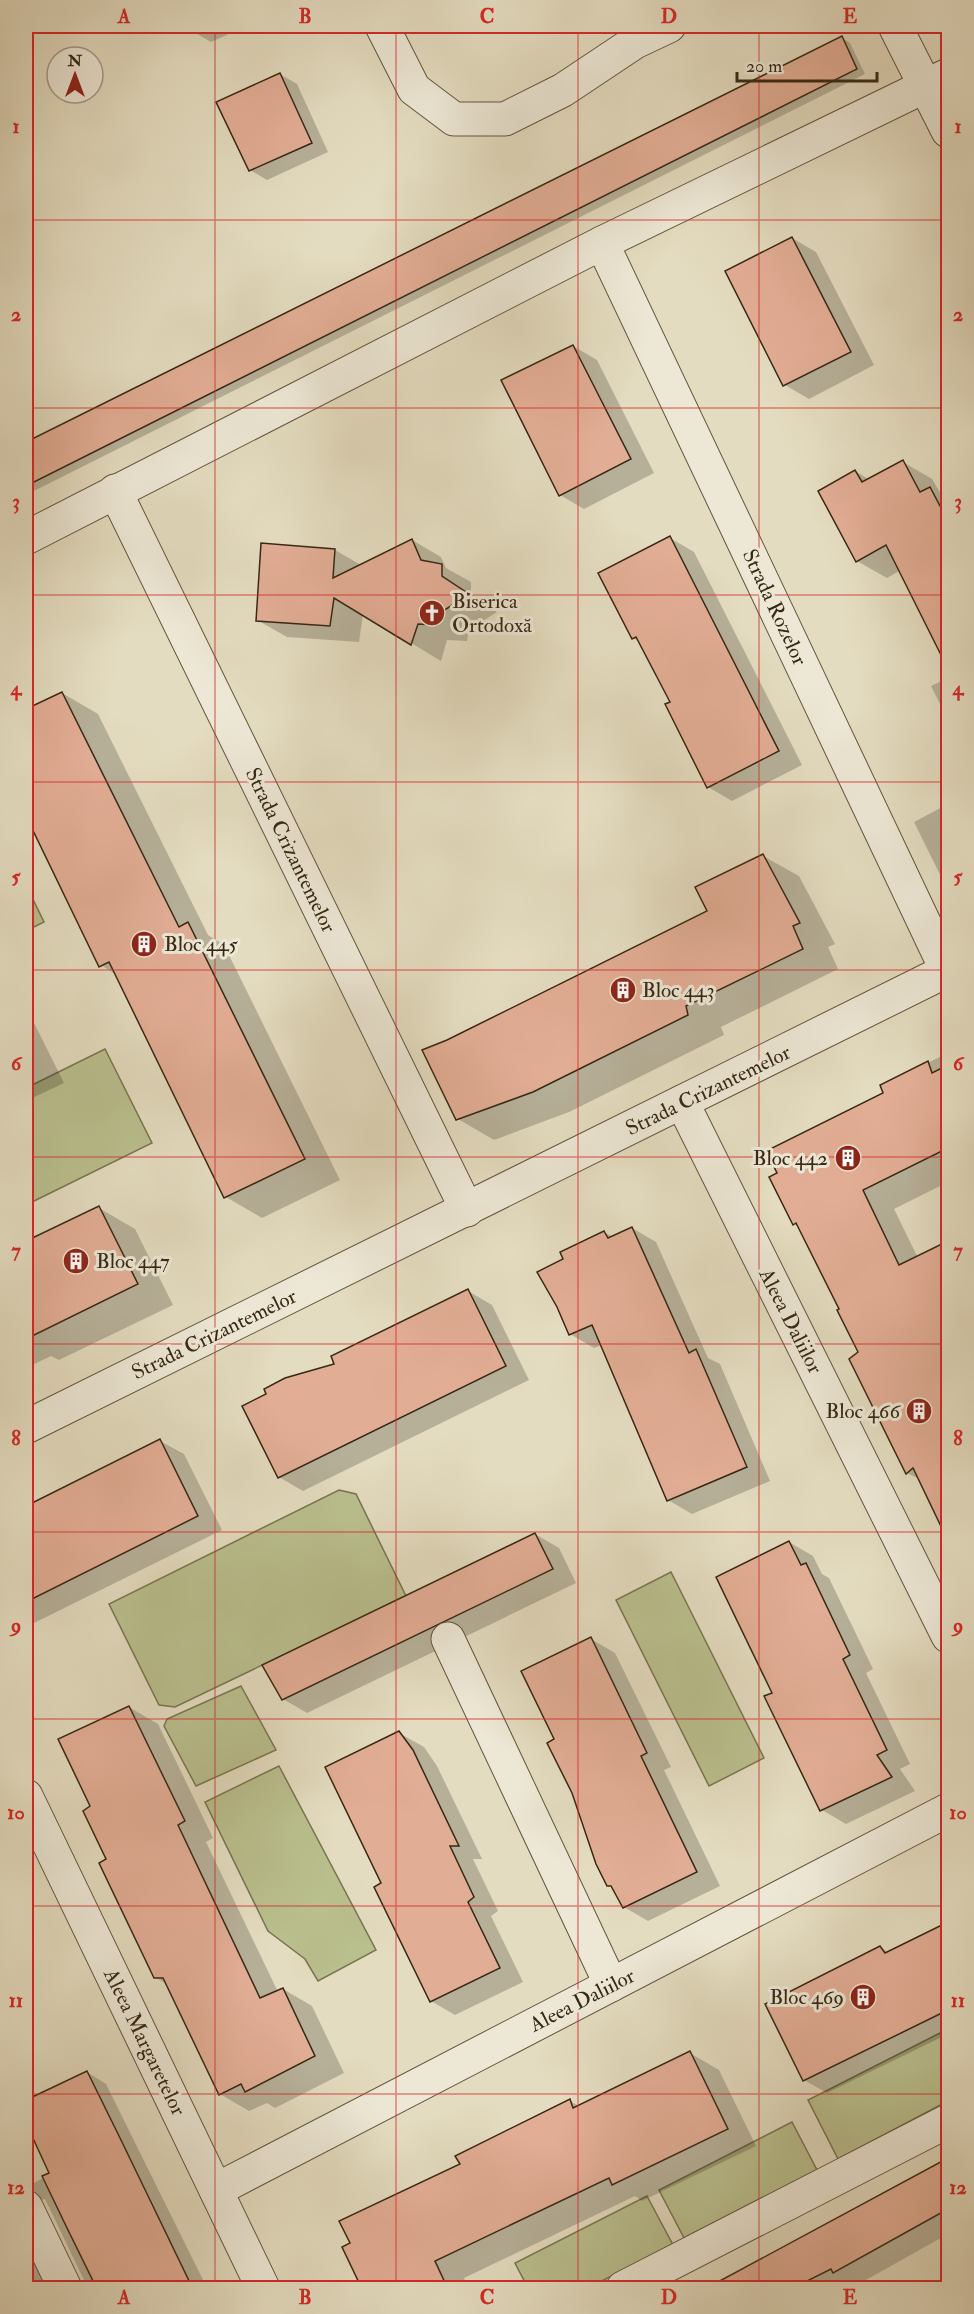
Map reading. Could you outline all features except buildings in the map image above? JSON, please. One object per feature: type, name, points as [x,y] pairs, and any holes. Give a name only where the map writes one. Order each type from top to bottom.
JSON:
[{"type":"street","points":[[382,26],[414,89],[454,118],[505,118],[563,90],[635,42],[669,26]]},
{"type":"street","points":[[895,26],[937,80],[948,131]]},
{"type":"street","points":[[26,538],[115,490],[602,243],[937,80]]},
{"type":"street","name":"Strada Rozelor","points":[[602,243],[948,971]]},
{"type":"street","name":"Strada Crizantemelor","points":[[115,490],[467,1210]]},
{"type":"street","name":"Strada Crizantemelor","points":[[26,1427],[948,971]]},
{"type":"street","name":"Aleea Daliilor","points":[[682,1102],[948,1636]]},
{"type":"street","points":[[448,1639],[611,1985]]},
{"type":"street","name":"Aleea Margaretelor","points":[[26,1796],[263,2289]]},
{"type":"street","name":"Aleea Daliilor","points":[[216,2190],[948,1810]]},
{"type":"street","points":[[622,2289],[948,2121]]},
{"type":"street","points":[[26,2206],[65,2289]]},
{"type":"green space","points":[[26,885],[44,922],[26,931]]},
{"type":"green space","points":[[105,1049],[152,1143],[26,1205],[26,1088]]},
{"type":"green space","points":[[339,1490],[356,1494],[406,1596],[175,1707],[159,1705],[109,1604]]},
{"type":"green space","points":[[671,1572],[764,1758],[709,1786],[616,1600]]},
{"type":"green space","points":[[241,1686],[276,1750],[196,1786],[164,1726],[167,1719]]},
{"type":"green space","points":[[279,1766],[376,1950],[318,1981],[305,1959],[268,1931],[205,1802]]},
{"type":"green space","points":[[940,2033],[948,2051],[948,2101],[838,2159],[808,2100]]},
{"type":"green space","points":[[792,2122],[817,2170],[684,2238],[659,2190]]},
{"type":"green space","points":[[647,2196],[673,2245],[588,2288],[528,2288],[515,2263]]},
{"type":"railway","points":[[939,2288],[948,2284]]},
{"type":"place","name":"Biserica Ortodoxă","points":[[432,613]]},
{"type":"place","name":"Bloc 445","points":[[144,944]]},
{"type":"place","name":"Bloc 443","points":[[623,990]]},
{"type":"place","name":"Bloc 442","points":[[848,1158]]},
{"type":"place","name":"Bloc 447","points":[[76,1261]]},
{"type":"place","name":"Bloc 466","points":[[919,1411]]},
{"type":"place","name":"Bloc 469","points":[[863,1997]]}]
